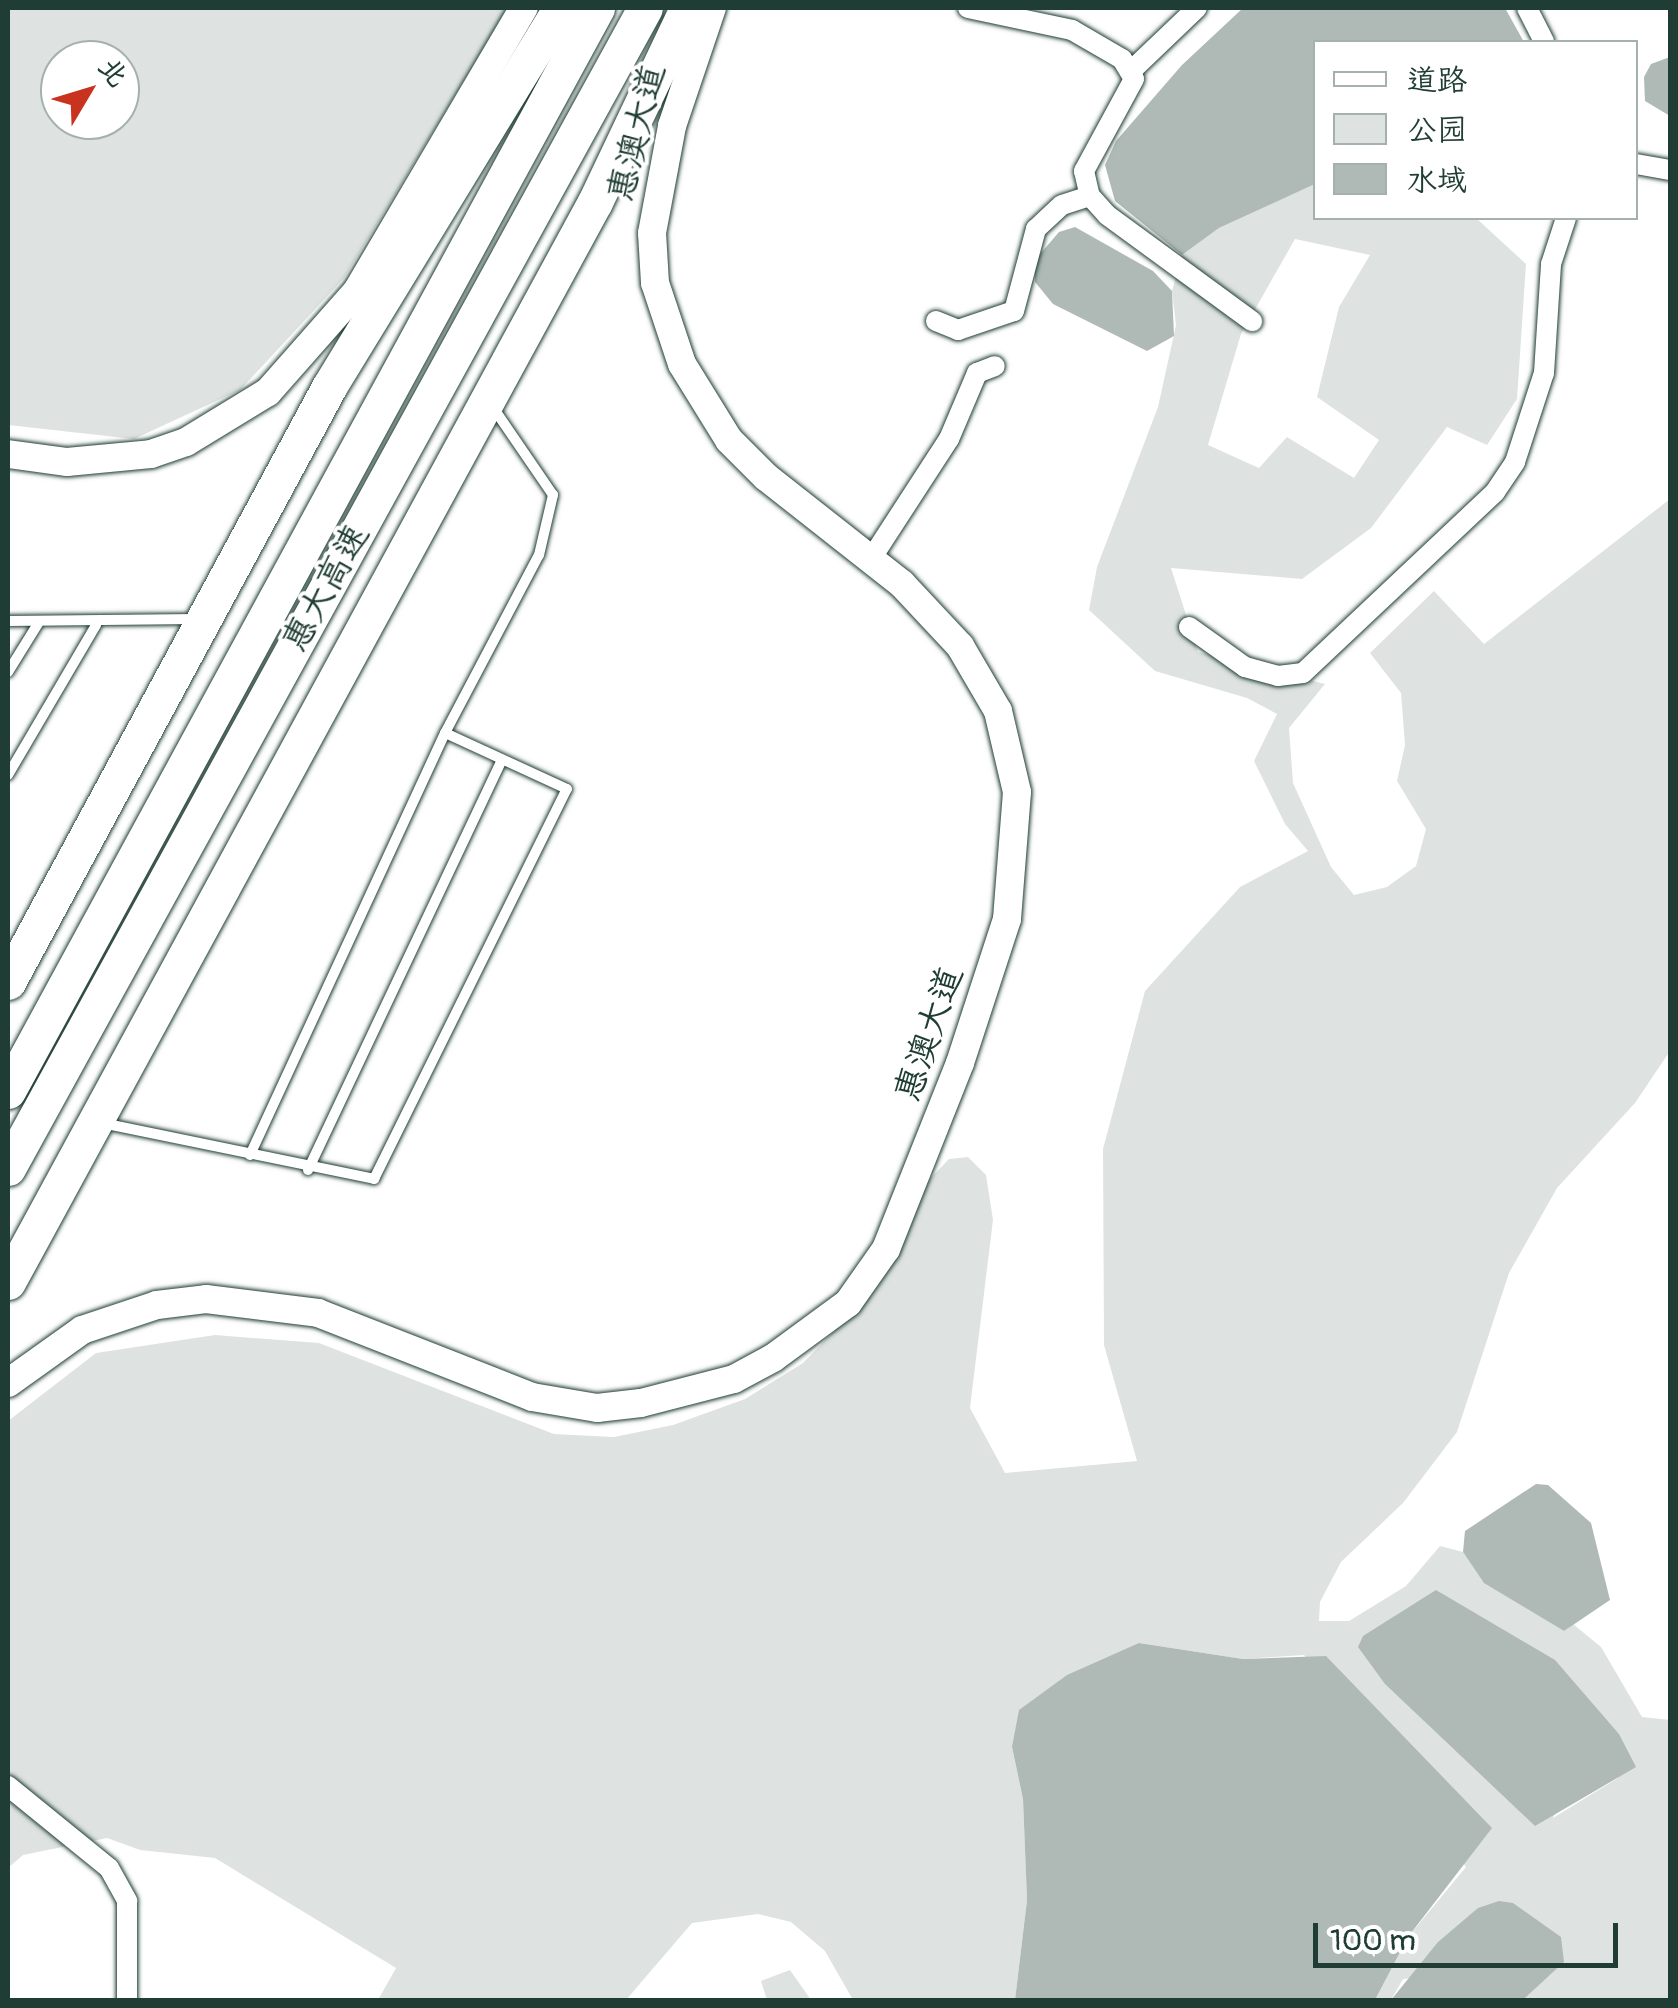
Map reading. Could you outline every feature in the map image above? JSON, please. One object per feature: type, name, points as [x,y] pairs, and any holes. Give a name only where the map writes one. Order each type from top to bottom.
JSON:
[{"type":"highway","points":[[8,982],[329,387],[560,8]]},
{"type":"highway","name":"惠大高速","points":[[8,1092],[597,8]]},
{"type":"highway","name":"惠大高速","points":[[8,1168],[645,8]]},
{"type":"highway","points":[[8,1282],[595,202],[687,8]]},
{"type":"street","points":[[8,454],[68,462],[151,454],[186,442],[268,392],[357,291],[524,8]]},
{"type":"street","name":"惠澳大道","points":[[8,1383],[82,1330],[118,1316],[157,1305],[238,1300],[318,1313],[532,1396],[597,1408],[734,1378],[848,1303],[908,1204],[1007,919],[1019,829],[1009,746],[981,676],[935,616],[729,440],[682,364],[655,284],[658,187],[712,8]]},
{"type":"street","points":[[968,8],[1097,40],[1131,71],[1134,80],[1084,171],[1090,196],[1107,215],[1252,321]]},
{"type":"street","points":[[1131,71],[1196,8]]},
{"type":"street","points":[[1528,8],[1543,40]]},
{"type":"street","points":[[1638,164],[1670,170]]},
{"type":"street","points":[[936,320],[958,330],[1014,310],[1036,229],[1062,205],[1090,196]]},
{"type":"street","points":[[1189,627],[1245,667],[1278,676],[1304,673],[1428,562],[1494,492],[1515,462],[1544,373],[1551,264],[1565,220]]},
{"type":"street","points":[[871,559],[949,438],[977,374],[995,366]]},
{"type":"street","points":[[8,1786],[110,1868],[127,1901],[127,2000]]},
{"type":"lane","points":[[250,1155],[445,733],[539,555],[553,494],[488,401]]},
{"type":"lane","points":[[8,621],[96,625],[202,619]]},
{"type":"lane","points":[[8,672],[39,622]]},
{"type":"lane","points":[[8,775],[96,625]]},
{"type":"lane","points":[[96,1121],[308,1170],[374,1179],[567,789],[445,733]]},
{"type":"lane","points":[[308,1170],[502,759]]},
{"type":"green space","points":[[8,8],[508,8],[344,278],[240,390],[134,439],[8,425]]},
{"type":"green space","points":[[1313,185],[1313,220],[1478,220],[1526,264],[1517,399],[1487,445],[1447,427],[1371,528],[1302,579],[1171,568],[1198,652],[1325,684],[1289,728],[1293,783],[1331,867],[1354,895],[1387,887],[1416,866],[1426,829],[1397,781],[1405,745],[1401,693],[1370,653],[1434,591],[1484,644],[1670,499],[1670,1051],[1635,1103],[1557,1188],[1509,1273],[1457,1432],[1403,1503],[1341,1562],[1320,1602],[1319,1621],[1349,1621],[1406,1586],[1440,1546],[1463,1552],[1485,1583],[1564,1631],[1573,1624],[1601,1647],[1642,1717],[1670,1720],[1670,2000],[1523,2000],[1564,1962],[1403,1979],[1391,2000],[1375,2000],[1408,1937],[1466,1867],[1304,1655],[1243,1659],[1139,1643],[1012,1747],[1023,1799],[1027,1900],[1015,2000],[853,2000],[825,1951],[791,1922],[758,1914],[692,1923],[626,2000],[378,2000],[396,1968],[215,1858],[140,1850],[107,1838],[23,1855],[8,1868],[8,1421],[96,1353],[215,1335],[319,1343],[554,1434],[614,1437],[673,1425],[745,1399],[803,1363],[848,1317],[929,1180],[949,1159],[968,1157],[986,1175],[993,1220],[970,1408],[1005,1473],[1137,1461],[1104,1345],[1103,1149],[1145,991],[1240,887],[1308,851],[1285,824],[1254,761],[1277,714],[1247,698],[1155,671],[1089,610],[1097,567],[1158,407],[1176,325],[1172,291],[1182,255],[1219,228]],"holes":[[[1295,239],[1370,255],[1339,307],[1317,397],[1379,440],[1354,478],[1287,437],[1259,468],[1208,445],[1241,334]],[[1601,1718],[1619,1734],[1618,1778],[1553,1818]]]},
{"type":"green space","points":[[790,1970],[811,2000],[767,2000],[761,1981]]},
{"type":"water","points":[[1243,8],[1505,8],[1523,40],[1313,40],[1313,185],[1219,228],[1182,255],[1115,201],[1105,165],[1116,141],[1182,65]]},
{"type":"water","points":[[1670,57],[1670,116],[1645,101],[1644,77],[1651,64]]},
{"type":"water","points":[[1075,227],[1153,271],[1172,291],[1174,336],[1147,351],[1053,304],[1035,282],[1035,260],[1059,232]]},
{"type":"water","points":[[1536,1484],[1548,1485],[1591,1523],[1610,1600],[1564,1631],[1484,1583],[1463,1552],[1465,1531]]},
{"type":"water","points":[[1436,1590],[1555,1660],[1619,1734],[1636,1767],[1535,1826],[1385,1684],[1358,1647],[1363,1636]]},
{"type":"water","points":[[1139,1643],[1243,1659],[1326,1656],[1492,1828],[1408,1937],[1375,2000],[1015,2000],[1027,1900],[1023,1799],[1012,1747],[1019,1710],[1067,1675]]},
{"type":"water","points":[[1499,1901],[1513,1903],[1561,1937],[1564,1962],[1523,2000],[1391,2000],[1438,1942],[1478,1908]]}]
